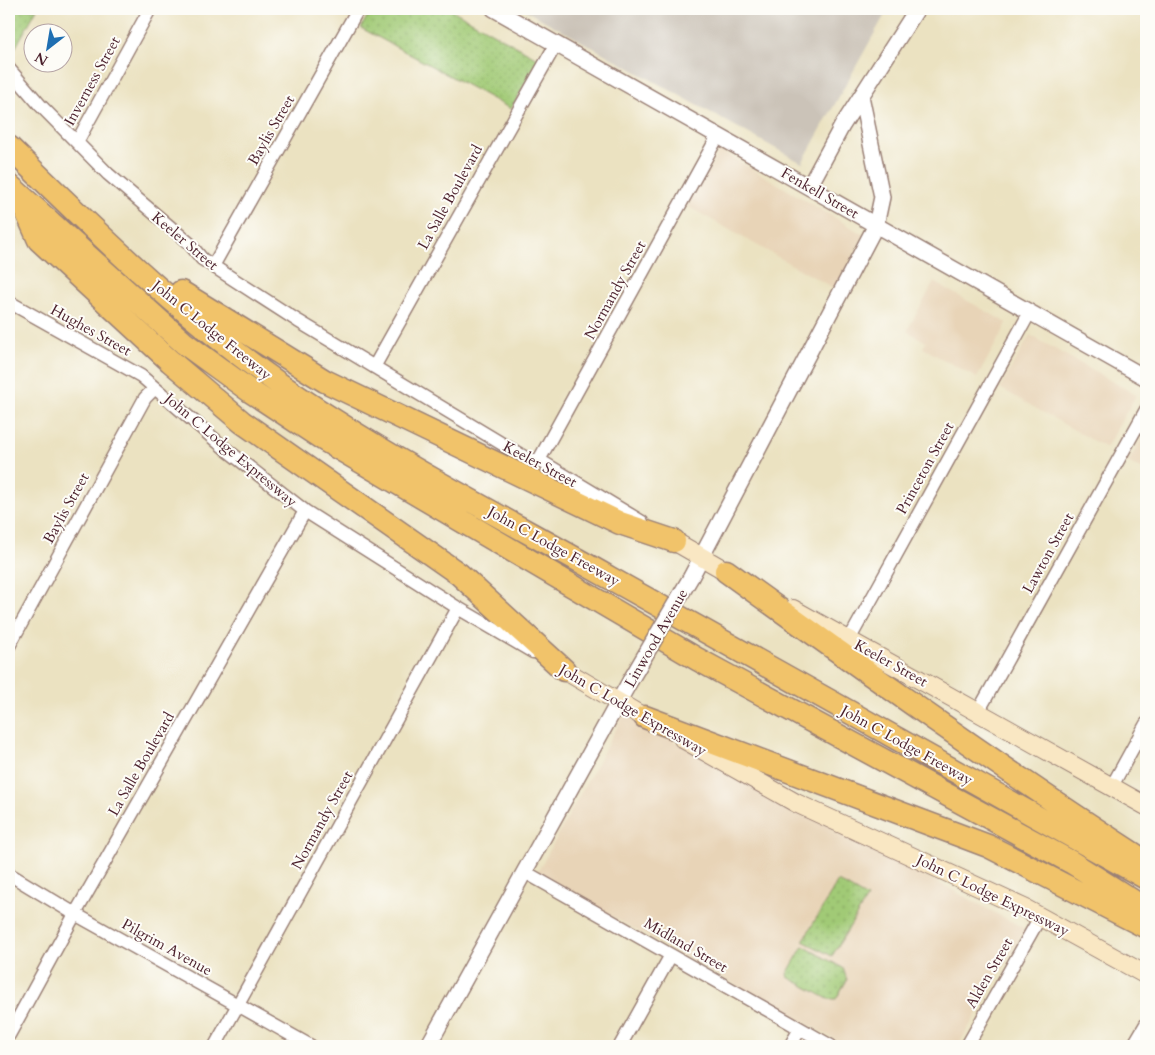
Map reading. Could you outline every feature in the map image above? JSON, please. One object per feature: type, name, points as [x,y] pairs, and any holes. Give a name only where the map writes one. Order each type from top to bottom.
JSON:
[{"type":"highway","name":"John C Lodge Freeway","points":[[9,147],[110,246],[194,319],[264,373],[368,440],[1146,878]]},
{"type":"highway","name":"John C Lodge Freeway","points":[[15,191],[184,343],[250,392],[326,441],[697,659],[1070,862],[1146,909]]},
{"type":"highway","points":[[15,191],[39,240],[170,361],[242,422],[459,574],[564,670]]},
{"type":"highway","points":[[110,246],[325,381],[620,523],[674,542]]},
{"type":"highway","points":[[726,572],[1020,778],[1146,862]]},
{"type":"highway","points":[[645,717],[988,846],[1146,928]]},
{"type":"main road","name":"Keeler Street","points":[[674,542],[1146,806]]},
{"type":"main road","name":"John C Lodge Expressway","points":[[564,670],[796,803],[1040,917],[1146,974]]},
{"type":"street","name":"Inverness Street","points":[[77,142],[150,9]]},
{"type":"street","name":"Baylis Street","points":[[213,266],[358,9]]},
{"type":"street","points":[[809,187],[861,96],[917,9]]},
{"type":"street","name":"Fenkell Street","points":[[502,11],[556,44],[1146,378]]},
{"type":"street","name":"La Salle Boulevard","points":[[374,367],[556,44]]},
{"type":"street","name":"Keeler Street","points":[[9,70],[108,174],[189,243],[202,259],[374,367],[529,460],[539,460],[674,542]]},
{"type":"street","name":"Linwood Avenue","points":[[428,1046],[630,681],[702,558],[876,225],[882,197],[861,96]]},
{"type":"street","name":"Normandy Street","points":[[539,460],[718,136]]},
{"type":"street","name":"Hughes Street","points":[[9,302],[141,376],[155,388]]},
{"type":"street","name":"Princeton Street","points":[[849,640],[1030,312]]},
{"type":"street","name":"Baylis Street","points":[[9,646],[145,398],[155,388]]},
{"type":"street","name":"John C Lodge Expressway","points":[[155,388],[227,450],[305,511],[458,608],[564,670]]},
{"type":"street","name":"Lawton Street","points":[[978,712],[1146,410]]},
{"type":"street","name":"La Salle Boulevard","points":[[9,1035],[75,914],[305,511]]},
{"type":"street","name":"Normandy Street","points":[[215,1046],[458,608]]},
{"type":"street","points":[[1112,786],[1146,724]]},
{"type":"street","name":"Midland Street","points":[[525,872],[831,1046]]},
{"type":"street","name":"Pilgrim Avenue","points":[[9,874],[75,914],[311,1046]]},
{"type":"street","name":"Alden Street","points":[[966,1046],[1040,917]]},
{"type":"street","points":[[620,1046],[670,955]]},
{"type":"street","points":[[1133,1046],[1146,1024]]},
{"type":"street","points":[[790,1046],[800,1029]]},
{"type":"shaded area","points":[[523,9],[888,9],[802,163]]},
{"type":"shaded area","points":[[720,150],[864,235],[835,289],[687,206]]},
{"type":"shaded area","points":[[934,282],[1007,323],[977,378],[923,348],[926,342],[907,331]]},
{"type":"shaded area","points":[[1030,335],[1136,395],[1106,448],[1000,388]]},
{"type":"shaded area","points":[[1146,431],[1146,472],[1128,462]]},
{"type":"shaded area","points":[[624,714],[1025,929],[958,1046],[847,1046],[536,875]]},
{"type":"green space","points":[[9,9],[37,9],[30,22],[22,22],[22,36],[13,52],[9,46]]},
{"type":"green space","points":[[371,9],[450,9],[539,59],[511,109],[361,28]]},
{"type":"green space","points":[[838,881],[867,898],[832,956],[803,941]]},
{"type":"green space","points":[[803,946],[843,968],[847,980],[836,999],[828,999],[788,977],[787,974]]}]
